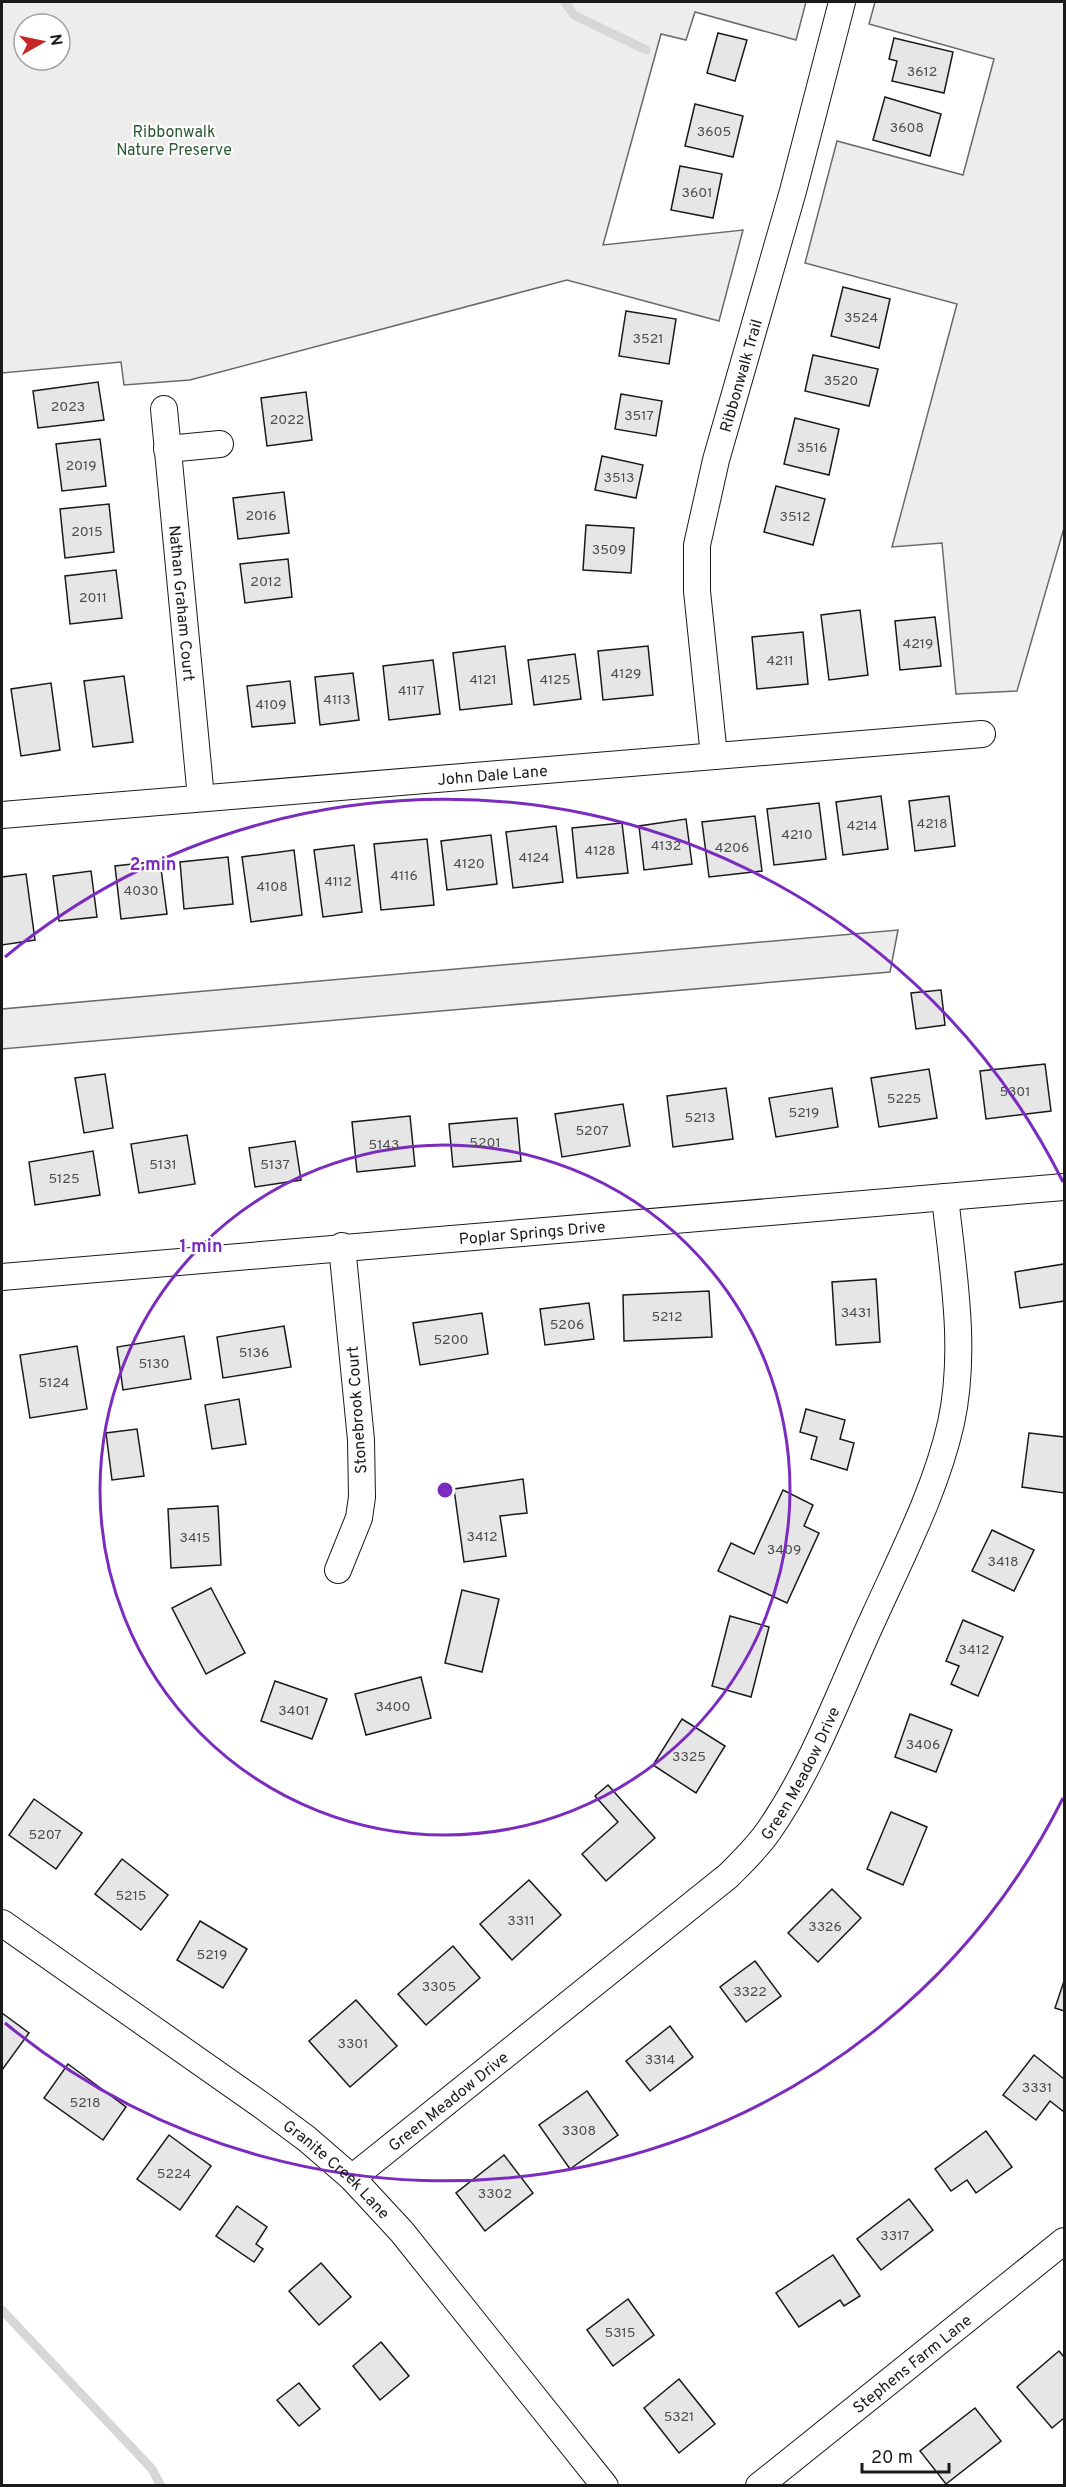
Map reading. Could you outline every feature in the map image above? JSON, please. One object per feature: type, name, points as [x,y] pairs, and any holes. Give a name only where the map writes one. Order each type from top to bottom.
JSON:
[{"type":"street","name":"Ribbonwalk Trail","points":[[714,756],[697,591],[697,545],[716,460],[794,191],[842,2]]},
{"type":"street","name":"Nathan Graham Court","points":[[164,409],[201,798]]},
{"type":"street","points":[[167,449],[220,444]]},
{"type":"street","name":"John Dale Lane","points":[[2,815],[982,734]]},
{"type":"street","name":"Poplar Springs Drive","points":[[2,1277],[342,1246],[1065,1187]]},
{"type":"street","name":"Green Meadow Drive","points":[[352,2178],[728,1876],[754,1851],[770,1830],[796,1787],[922,1506],[951,1423],[958,1361],[956,1310],[945,1197]]},
{"type":"street","name":"Stonebrook Court","points":[[338,1570],[359,1518],[362,1497],[361,1440],[342,1246]]},
{"type":"street","name":"Granite Creek Lane","points":[[2,1923],[264,2107],[307,2139],[352,2178],[402,2232],[606,2486]]},
{"type":"street","name":"Stephens Farm Lane","points":[[759,2486],[1065,2241]]},
{"type":"green space","name":"Ribbonwalk Nature Preserve","points":[[2,2],[806,2],[796,40],[695,12],[686,40],[661,34],[603,245],[743,230],[719,321],[567,280],[190,380],[124,385],[121,362],[2,373]]},
{"type":"green space","points":[[875,2],[1064,2],[1064,528],[1017,691],[956,694],[942,543],[892,547],[957,304],[805,263],[837,141],[963,175],[994,59],[869,24]]},
{"type":"green space","points":[[898,930],[890,972],[2,1049],[2,1009]]},
{"type":"building","points":[[718,33],[747,40],[735,81],[707,73]]},
{"type":"building","points":[[894,38],[953,52],[944,93],[892,81],[897,61],[889,59]]},
{"type":"building","points":[[885,97],[941,114],[930,156],[873,140]]},
{"type":"building","points":[[695,104],[743,116],[733,157],[685,146]]},
{"type":"building","points":[[680,166],[722,174],[713,218],[671,210]]},
{"type":"building","points":[[843,287],[890,299],[879,348],[831,336]]},
{"type":"building","points":[[626,311],[676,319],[669,364],[619,356]]},
{"type":"building","points":[[813,355],[878,369],[869,406],[805,391]]},
{"type":"building","points":[[98,382],[104,420],[38,428],[33,391]]},
{"type":"building","points":[[306,392],[312,440],[267,446],[261,398]]},
{"type":"building","points":[[621,394],[662,401],[656,436],[615,429]]},
{"type":"building","points":[[795,418],[839,429],[829,475],[784,464]]},
{"type":"building","points":[[100,439],[106,486],[62,491],[56,444]]},
{"type":"building","points":[[602,456],[643,465],[636,498],[595,490]]},
{"type":"building","points":[[776,486],[825,499],[813,545],[764,532]]},
{"type":"building","points":[[284,492],[289,533],[238,539],[233,498]]},
{"type":"building","points":[[109,504],[114,552],[65,558],[60,509]]},
{"type":"building","points":[[586,525],[634,528],[631,573],[583,570]]},
{"type":"building","points":[[288,559],[292,597],[245,603],[240,564]]},
{"type":"building","points":[[116,570],[122,618],[70,624],[65,576]]},
{"type":"building","points":[[860,610],[868,675],[829,680],[821,615]]},
{"type":"building","points":[[935,617],[941,666],[900,670],[895,621]]},
{"type":"building","points":[[803,632],[808,684],[757,689],[752,637]]},
{"type":"building","points":[[505,646],[512,704],[460,710],[453,653]]},
{"type":"building","points":[[648,646],[653,695],[603,700],[598,651]]},
{"type":"building","points":[[575,654],[581,699],[534,705],[528,660]]},
{"type":"building","points":[[433,660],[440,714],[389,720],[383,666]]},
{"type":"building","points":[[353,673],[359,720],[320,725],[315,677]]},
{"type":"building","points":[[124,676],[133,742],[93,747],[84,681]]},
{"type":"building","points":[[290,681],[295,723],[252,727],[247,686]]},
{"type":"building","points":[[51,683],[60,750],[21,756],[11,689]]},
{"type":"building","points":[[881,796],[888,849],[843,855],[836,802]]},
{"type":"building","points":[[949,796],[955,846],[915,851],[909,801]]},
{"type":"building","points":[[819,803],[826,859],[774,865],[767,809]]},
{"type":"building","points":[[755,816],[762,871],[709,877],[702,822]]},
{"type":"building","points":[[686,819],[692,864],[644,870],[639,826]]},
{"type":"building","points":[[622,823],[628,873],[577,878],[572,828]]},
{"type":"building","points":[[556,826],[563,882],[513,888],[506,832]]},
{"type":"building","points":[[491,835],[497,884],[447,890],[441,841]]},
{"type":"building","points":[[427,839],[434,905],[381,910],[374,844]]},
{"type":"building","points":[[354,845],[362,912],[323,917],[314,850]]},
{"type":"building","points":[[294,850],[302,915],[251,922],[242,857]]},
{"type":"building","points":[[228,857],[233,904],[184,909],[180,862]]},
{"type":"building","points":[[160,861],[167,914],[121,919],[115,866]]},
{"type":"building","points":[[91,871],[97,917],[59,921],[53,876]]},
{"type":"building","points":[[26,874],[35,940],[2,945],[2,877]]},
{"type":"building","points":[[941,990],[945,1025],[916,1029],[911,993]]},
{"type":"building","points":[[1045,1064],[1051,1111],[986,1119],[980,1071]]},
{"type":"building","points":[[929,1069],[937,1118],[879,1127],[871,1078]]},
{"type":"building","points":[[105,1074],[113,1128],[84,1133],[75,1078]]},
{"type":"building","points":[[726,1088],[733,1139],[673,1147],[667,1096]]},
{"type":"building","points":[[832,1088],[838,1127],[776,1137],[769,1098]]},
{"type":"building","points":[[623,1104],[630,1146],[562,1157],[555,1114]]},
{"type":"building","points":[[410,1116],[415,1166],[357,1172],[352,1122]]},
{"type":"building","points":[[517,1118],[521,1161],[453,1167],[449,1124]]},
{"type":"building","points":[[187,1135],[195,1184],[139,1193],[131,1144]]},
{"type":"building","points":[[295,1141],[301,1180],[255,1187],[249,1148]]},
{"type":"building","points":[[93,1151],[100,1195],[35,1205],[29,1162]]},
{"type":"building","points":[[1064,1264],[1064,1301],[1020,1308],[1015,1272]]},
{"type":"building","points":[[876,1279],[880,1342],[836,1345],[832,1282]]},
{"type":"building","points":[[709,1291],[712,1337],[624,1341],[623,1295]]},
{"type":"building","points":[[589,1303],[594,1339],[545,1345],[540,1309]]},
{"type":"building","points":[[482,1313],[488,1354],[420,1365],[413,1323]]},
{"type":"building","points":[[284,1326],[291,1367],[223,1378],[217,1337]]},
{"type":"building","points":[[184,1336],[191,1379],[123,1390],[117,1347]]},
{"type":"building","points":[[77,1346],[87,1409],[30,1418],[20,1355]]},
{"type":"building","points":[[239,1399],[246,1444],[212,1449],[205,1405]]},
{"type":"building","points":[[806,1409],[845,1420],[840,1439],[854,1443],[847,1470],[811,1459],[817,1437],[800,1432]]},
{"type":"building","points":[[137,1429],[144,1476],[112,1480],[106,1433]]},
{"type":"building","points":[[1029,1433],[1064,1437],[1064,1493],[1022,1487]]},
{"type":"building","points":[[523,1479],[527,1513],[500,1516],[506,1556],[464,1562],[454,1489]]},
{"type":"building","points":[[783,1490],[813,1505],[804,1526],[819,1533],[787,1603],[718,1571],[731,1543],[754,1554]]},
{"type":"building","points":[[218,1506],[221,1565],[171,1568],[168,1509]]},
{"type":"building","points":[[992,1530],[1034,1550],[1014,1591],[972,1571]]},
{"type":"building","points":[[211,1588],[245,1653],[206,1674],[172,1608]]},
{"type":"building","points":[[462,1590],[499,1599],[482,1672],[445,1663]]},
{"type":"building","points":[[730,1616],[769,1627],[751,1697],[712,1686]]},
{"type":"building","points":[[963,1620],[1003,1637],[978,1696],[951,1684],[959,1666],[946,1661]]},
{"type":"building","points":[[421,1677],[431,1718],[366,1735],[355,1694]]},
{"type":"building","points":[[275,1681],[327,1699],[312,1739],[261,1721]]},
{"type":"building","points":[[910,1714],[952,1730],[936,1772],[895,1757]]},
{"type":"building","points":[[682,1719],[725,1746],[696,1793],[653,1765]]},
{"type":"building","points":[[608,1785],[655,1838],[606,1881],[582,1854],[618,1822],[595,1796]]},
{"type":"building","points":[[34,1799],[82,1833],[56,1869],[9,1835]]},
{"type":"building","points":[[891,1812],[927,1827],[903,1885],[867,1869]]},
{"type":"building","points":[[122,1859],[168,1895],[141,1930],[95,1894]]},
{"type":"building","points":[[529,1880],[561,1915],[512,1960],[480,1924]]},
{"type":"building","points":[[832,1889],[861,1918],[818,1962],[788,1933]]},
{"type":"building","points":[[200,1921],[247,1949],[223,1988],[177,1960]]},
{"type":"building","points":[[453,1946],[480,1978],[426,2025],[398,1994]]},
{"type":"building","points":[[755,1961],[781,1996],[746,2022],[720,1987]]},
{"type":"building","points":[[1064,1981],[1064,2011],[1055,2008]]},
{"type":"building","points":[[356,2000],[397,2046],[350,2087],[309,2041]]},
{"type":"building","points":[[2,2013],[29,2033],[2,2070]]},
{"type":"building","points":[[670,2026],[693,2057],[650,2091],[626,2061]]},
{"type":"building","points":[[1034,2055],[1064,2079],[1064,2112],[1050,2101],[1036,2120],[1003,2095]]},
{"type":"building","points":[[68,2064],[126,2107],[103,2140],[44,2098]]},
{"type":"building","points":[[587,2091],[618,2135],[570,2169],[539,2125]]},
{"type":"building","points":[[986,2131],[1012,2167],[976,2193],[967,2180],[951,2191],[935,2169]]},
{"type":"building","points":[[169,2135],[211,2166],[180,2210],[137,2179]]},
{"type":"building","points":[[504,2155],[533,2193],[485,2231],[456,2193]]},
{"type":"building","points":[[909,2199],[933,2230],[881,2270],[857,2239]]},
{"type":"building","points":[[237,2206],[267,2227],[256,2244],[263,2249],[254,2262],[216,2236]]},
{"type":"building","points":[[833,2255],[860,2296],[844,2306],[840,2300],[799,2327],[776,2293]]},
{"type":"building","points":[[321,2263],[351,2297],[319,2325],[289,2291]]},
{"type":"building","points":[[628,2299],[654,2335],[613,2366],[587,2330]]},
{"type":"building","points":[[381,2342],[409,2376],[380,2400],[353,2366]]},
{"type":"building","points":[[1059,2351],[1064,2357],[1064,2418],[1052,2428],[1017,2387]]},
{"type":"building","points":[[679,2379],[715,2424],[679,2453],[644,2408]]},
{"type":"building","points":[[299,2383],[320,2409],[299,2426],[277,2400]]},
{"type":"building","points":[[975,2408],[1001,2441],[946,2484],[920,2451]]},
{"type":"waterway","points":[[565,2],[574,15],[646,50]]},
{"type":"waterway","points":[[2,2310],[152,2469],[161,2486]]}]
